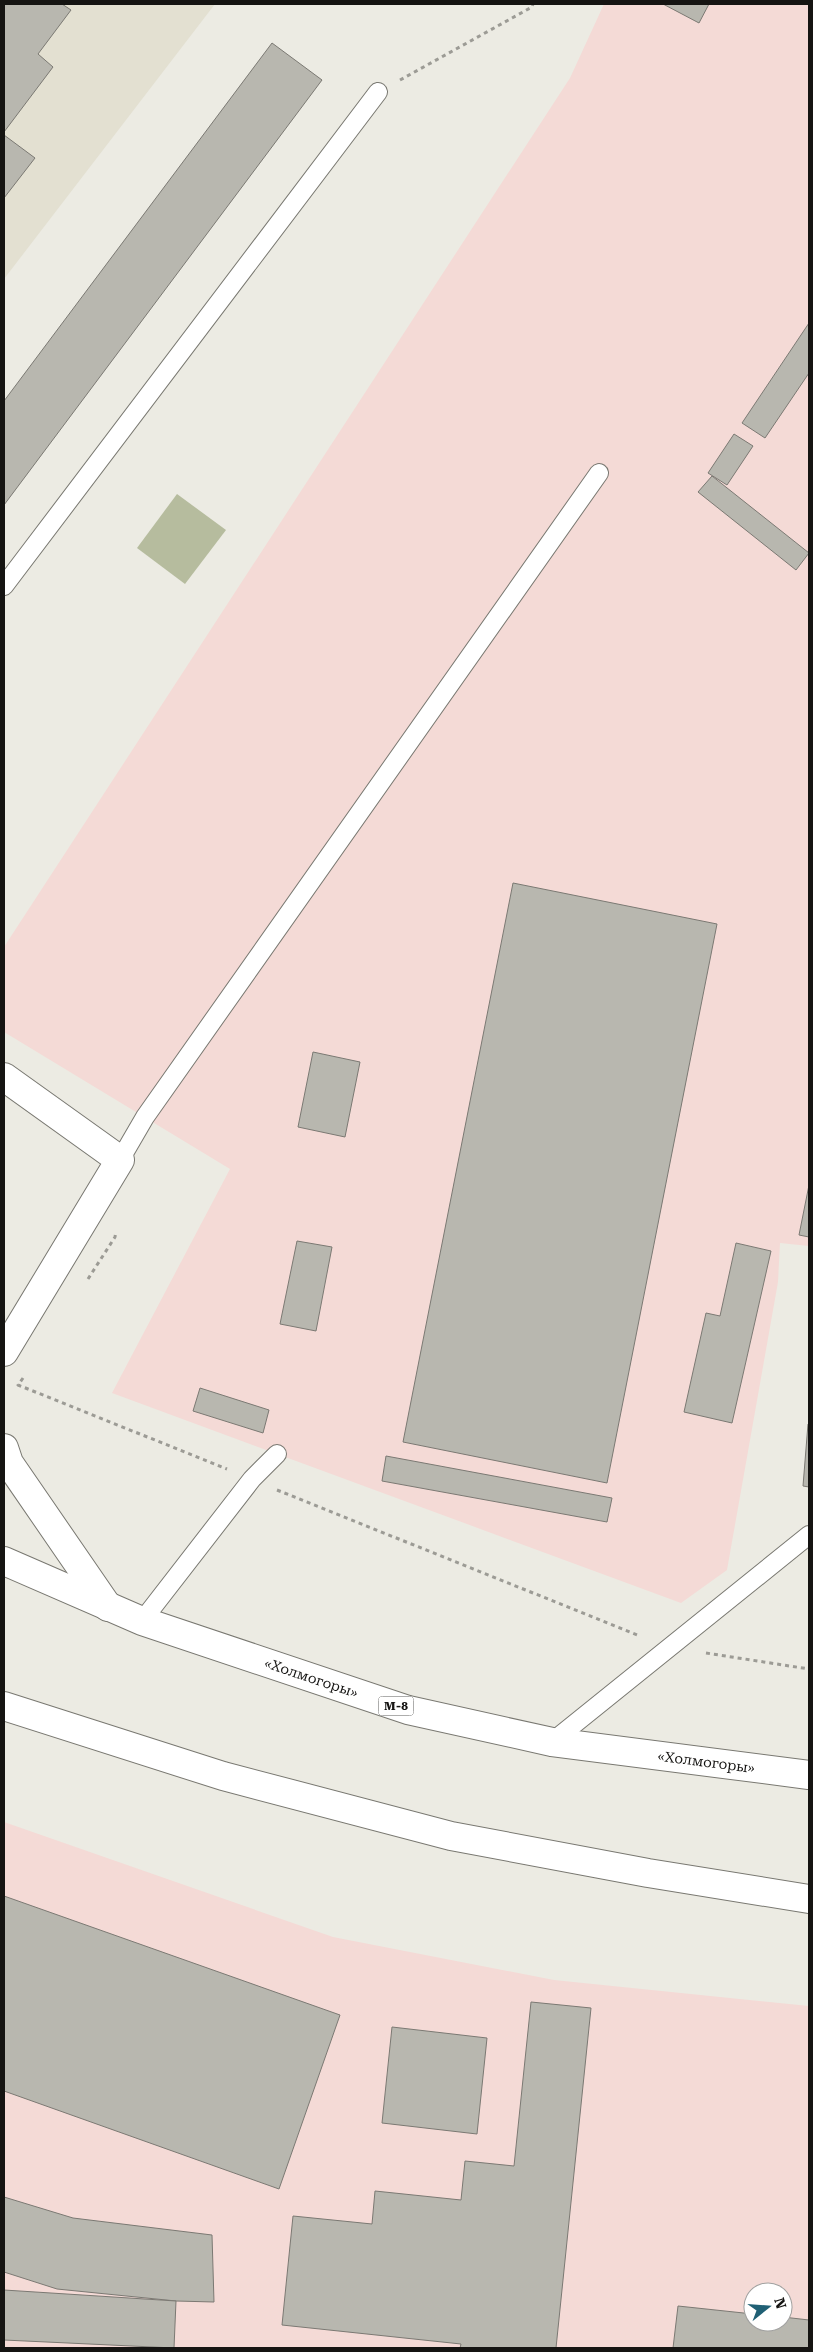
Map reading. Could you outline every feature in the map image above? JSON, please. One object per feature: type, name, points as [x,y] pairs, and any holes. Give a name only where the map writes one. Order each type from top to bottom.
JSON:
[{"type":"main road","points":[[4,1077],[120,1160],[4,1352]]},
{"type":"main road","points":[[4,1448],[9,1463],[108,1607]]},
{"type":"main road","name":"«Холмогоры»","points":[[4,1561],[142,1622],[408,1710],[552,1742],[809,1775]]},
{"type":"main road","points":[[4,1706],[223,1776],[451,1836],[648,1873],[809,1899]]},
{"type":"lane","points":[[4,586],[378,92]]},
{"type":"lane","points":[[120,1160],[145,1117],[599,473]]},
{"type":"lane","points":[[142,1622],[252,1479],[277,1454]]},
{"type":"lane","points":[[552,1742],[809,1535]]},
{"type":"path","points":[[378,92],[532,7],[533,4]]},
{"type":"path","points":[[18,1385],[670,1648],[809,1669]]},
{"type":"shaded area","points":[[4,4],[215,4],[4,279]]},
{"type":"shaded area","points":[[604,4],[809,4],[809,1246],[780,1243],[778,1282],[727,1570],[681,1603],[112,1393],[230,1169],[4,1032],[4,947],[570,78]]},
{"type":"shaded area","points":[[4,1822],[333,1937],[554,1980],[809,2006],[809,2348],[4,2348]]},
{"type":"green space","points":[[177,494],[226,530],[185,584],[137,548]]},
{"type":"building","points":[[4,4],[62,4],[71,10],[38,54],[53,67],[4,132]]},
{"type":"building","points":[[663,4],[709,4],[699,23]]},
{"type":"building","points":[[272,43],[322,80],[4,505],[4,401]]},
{"type":"building","points":[[4,135],[35,158],[4,198]]},
{"type":"building","points":[[809,323],[809,373],[765,438],[742,423]]},
{"type":"building","points":[[734,434],[753,446],[727,485],[708,473]]},
{"type":"building","points":[[712,476],[809,553],[796,570],[698,492]]},
{"type":"building","points":[[513,883],[717,924],[607,1483],[403,1442]]},
{"type":"building","points":[[313,1052],[360,1062],[345,1137],[298,1127]]},
{"type":"building","points":[[809,1185],[809,1237],[799,1235]]},
{"type":"building","points":[[297,1241],[332,1247],[316,1331],[280,1324]]},
{"type":"building","points":[[736,1243],[771,1251],[732,1423],[684,1412],[706,1313],[720,1316]]},
{"type":"building","points":[[200,1388],[269,1410],[263,1433],[193,1411]]},
{"type":"building","points":[[809,1424],[809,1487],[803,1486]]},
{"type":"building","points":[[386,1456],[612,1498],[607,1522],[382,1481]]},
{"type":"building","points":[[4,1896],[340,2015],[279,2189],[4,2091]]},
{"type":"building","points":[[531,2002],[591,2008],[556,2348],[460,2348],[461,2344],[282,2325],[293,2216],[372,2224],[375,2191],[461,2200],[465,2161],[514,2166]]},
{"type":"building","points":[[392,2027],[487,2038],[477,2134],[382,2123]]},
{"type":"building","points":[[4,2197],[73,2218],[212,2235],[214,2302],[176,2301],[57,2289],[4,2272]]},
{"type":"building","points":[[4,2290],[176,2301],[174,2348],[4,2340]]},
{"type":"building","points":[[678,2306],[743,2313],[743,2332],[793,2332],[793,2318],[809,2320],[809,2348],[673,2348]]}]
